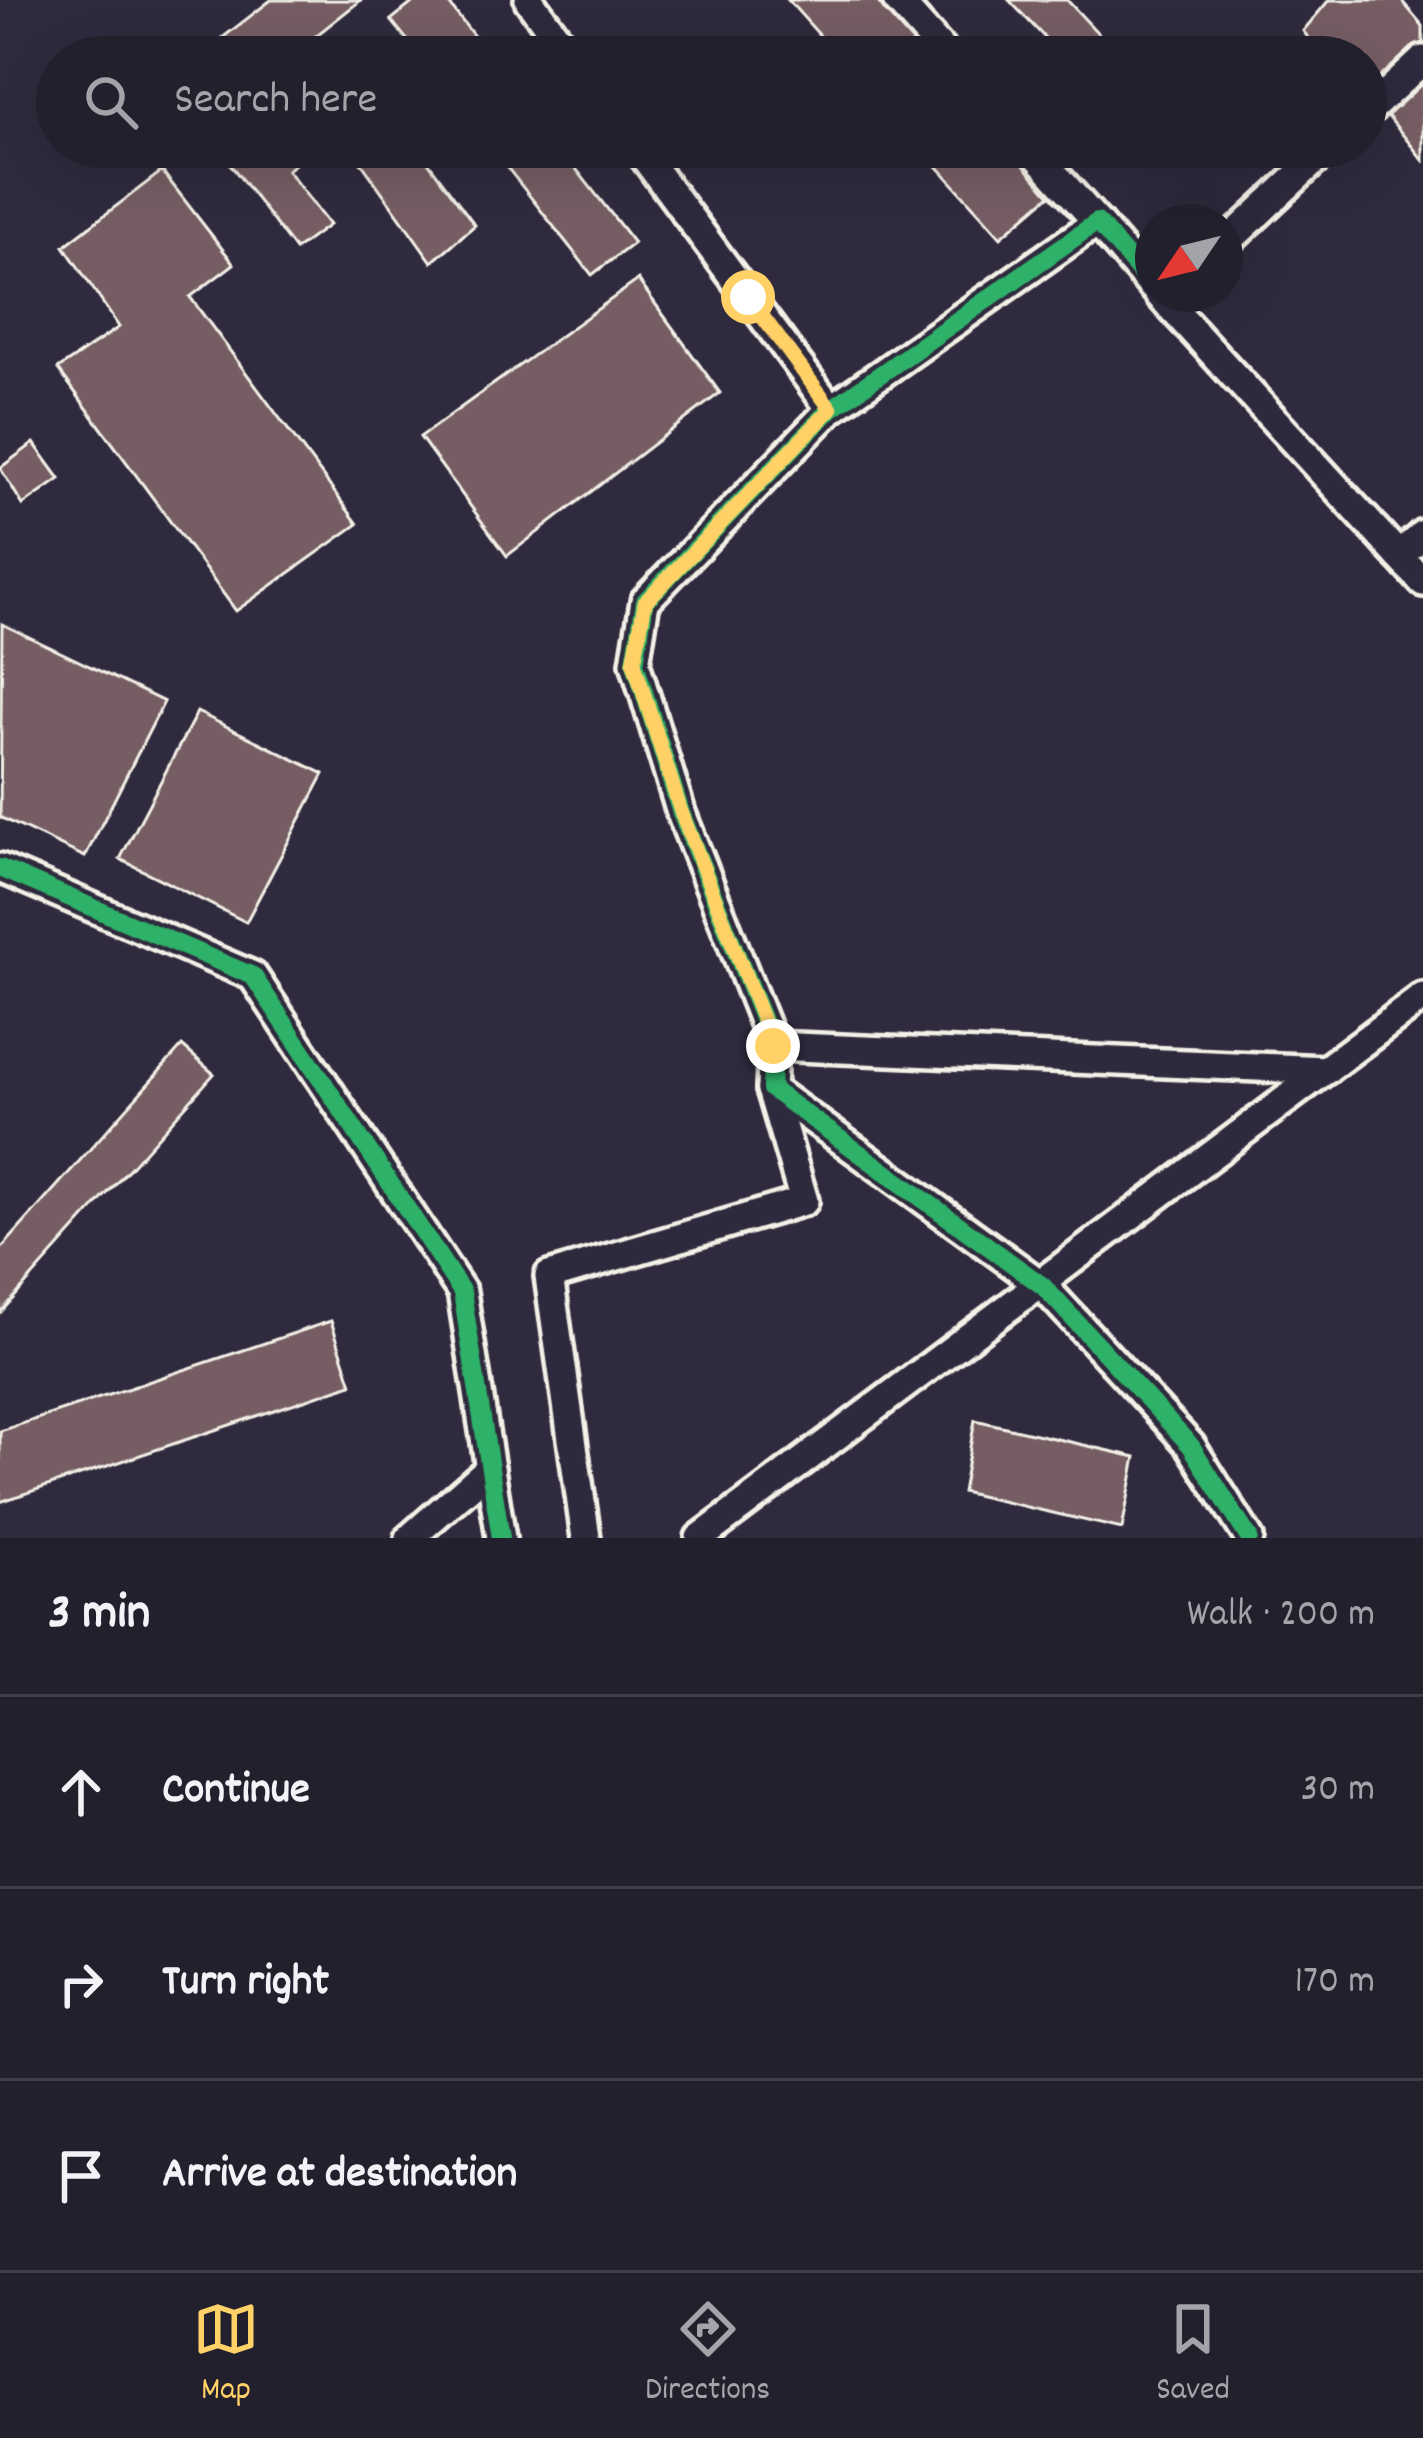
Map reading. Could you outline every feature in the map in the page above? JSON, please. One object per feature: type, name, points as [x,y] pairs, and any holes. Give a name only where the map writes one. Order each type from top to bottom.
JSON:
[{"type":"street","points":[[529,0],[556,36]]},
{"type":"street","points":[[897,0],[929,36]]},
{"type":"street","points":[[1387,93],[1423,60]]},
{"type":"street","points":[[653,168],[831,409]]},
{"type":"street","points":[[1049,168],[1135,264]]},
{"type":"street","points":[[1243,227],[1306,168]]},
{"type":"street","points":[[586,1538],[549,1276],[804,1201],[771,1089],[773,1046],[681,812],[634,663],[645,602],[831,409],[1097,222]]},
{"type":"street","points":[[1178,312],[1423,582]]},
{"type":"street","points":[[1399,556],[1423,534]]},
{"type":"street","points":[[0,868],[253,976],[462,1292],[501,1538]]},
{"type":"street","points":[[700,1538],[1423,997]]},
{"type":"street","points":[[773,1046],[1326,1070]]},
{"type":"street","points":[[771,1089],[1042,1286],[1191,1446],[1249,1538]]},
{"type":"street","points":[[410,1538],[490,1468]]},
{"type":"building","points":[[271,0],[361,0],[316,36],[225,36]]},
{"type":"building","points":[[416,0],[446,0],[474,36],[404,36],[391,20]]},
{"type":"building","points":[[788,0],[876,0],[908,36],[820,36]]},
{"type":"building","points":[[1009,0],[1067,0],[1100,36],[1043,36]]},
{"type":"building","points":[[1329,0],[1401,0],[1423,26],[1423,48],[1387,80],[1387,36],[1307,36],[1303,31]]},
{"type":"building","points":[[1423,75],[1423,160],[1387,115],[1387,105]]},
{"type":"building","points":[[233,168],[290,168],[329,225],[295,250]]},
{"type":"building","points":[[365,168],[433,168],[475,225],[432,262]]},
{"type":"building","points":[[508,168],[575,168],[634,243],[592,275]]},
{"type":"building","points":[[939,168],[1026,168],[1050,195],[1001,237]]},
{"type":"building","points":[[162,171],[234,264],[190,297],[358,524],[236,611],[58,369],[119,327],[64,246]]},
{"type":"building","points":[[638,280],[720,393],[507,556],[420,437]]},
{"type":"building","points":[[34,443],[60,479],[23,505],[0,468]]},
{"type":"building","points":[[2,624],[164,702],[85,857],[0,817]]},
{"type":"building","points":[[197,712],[324,774],[246,922],[120,859]]},
{"type":"building","points":[[182,1046],[214,1074],[0,1313],[0,1250]]},
{"type":"building","points":[[331,1321],[352,1384],[0,1502],[0,1431]]},
{"type":"building","points":[[975,1420],[1136,1457],[1122,1529],[962,1492]]},
{"type":"cycle path","points":[[1135,266],[1097,222],[831,409],[645,601],[635,663],[681,813],[773,1046],[771,1089],[1043,1286],[1191,1446],[1249,1538]]},
{"type":"cycle path","points":[[0,868],[253,976],[462,1292],[501,1538]]},
{"type":"route","points":[[748,297],[831,409],[645,602],[634,663],[681,812],[741,954],[773,1046]]}]
